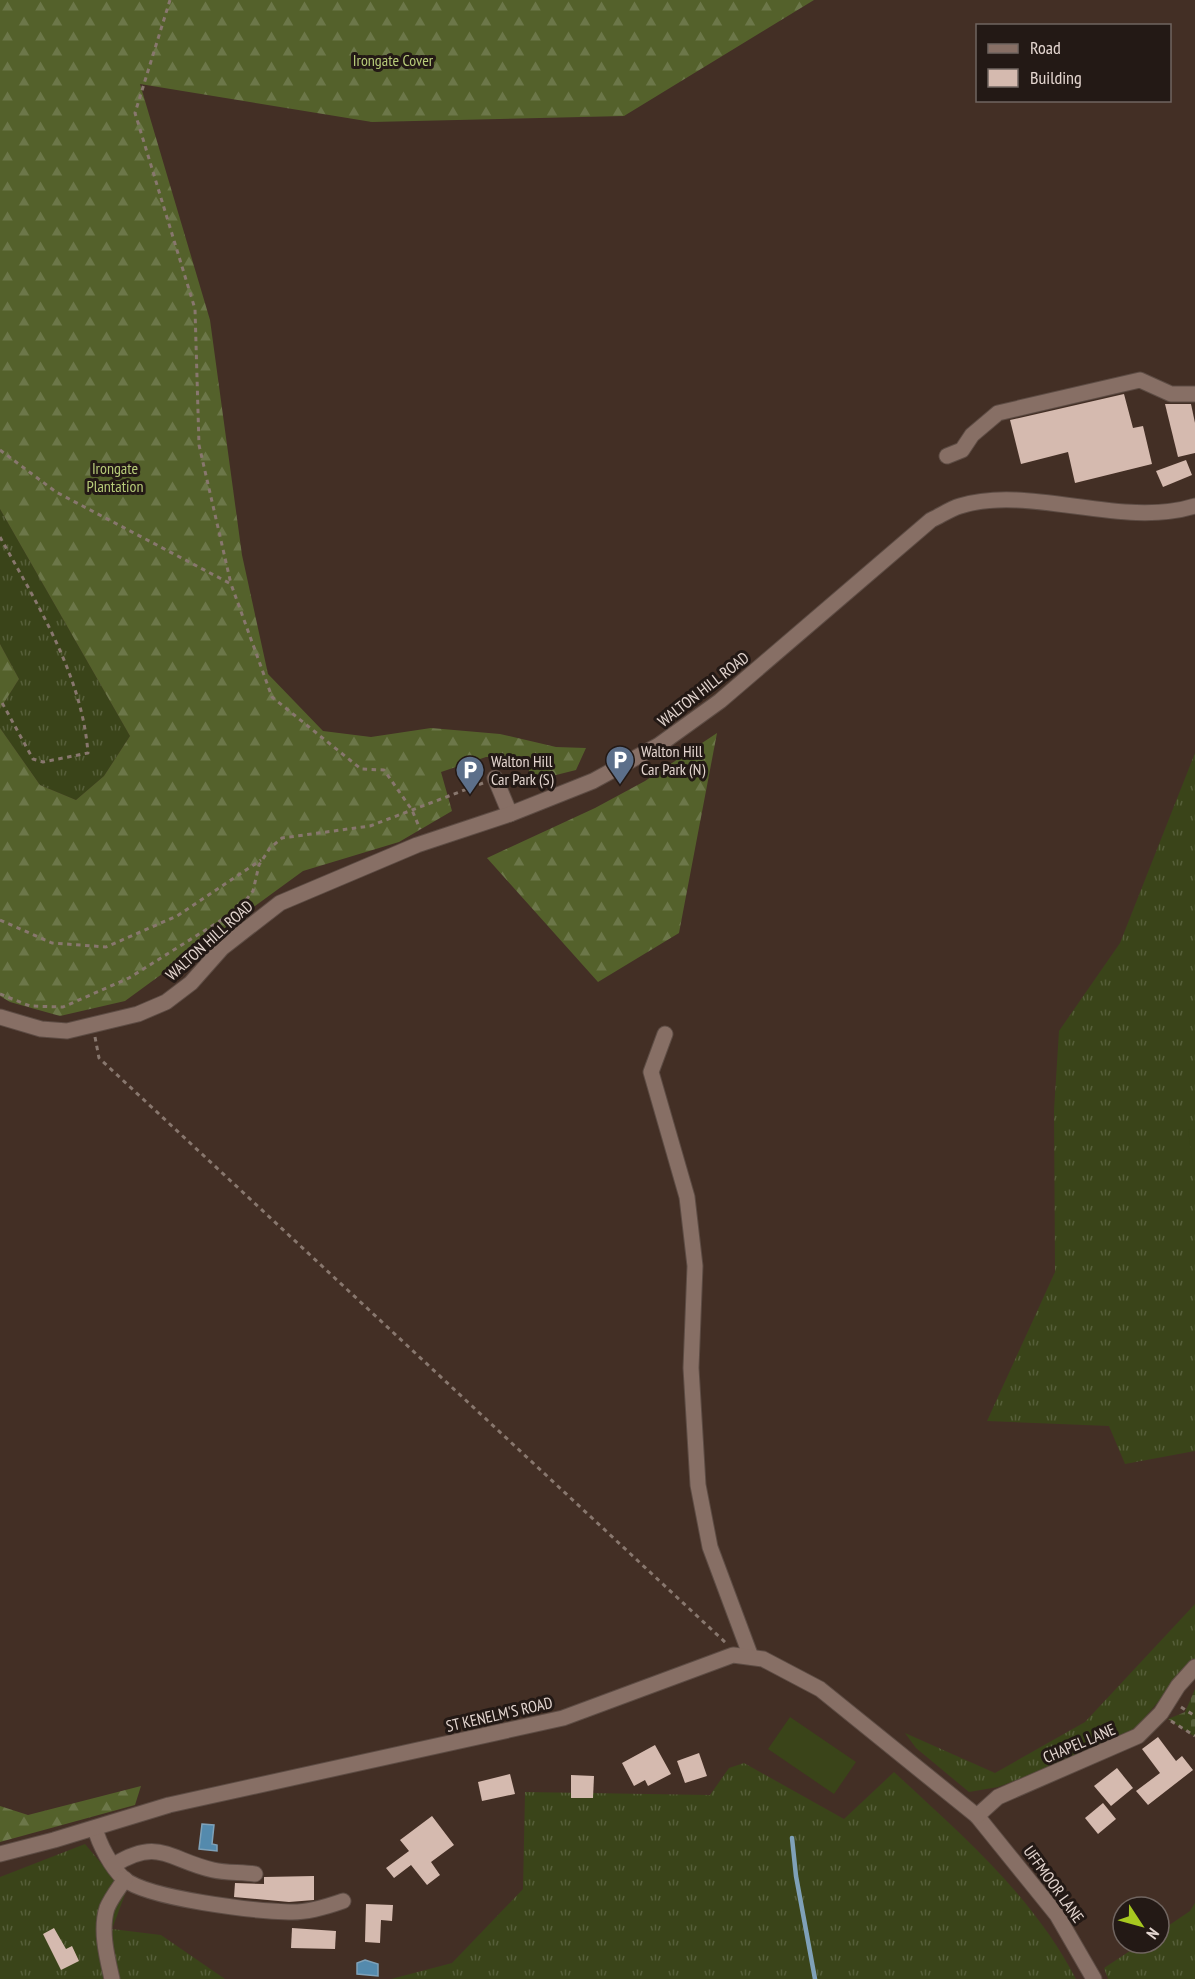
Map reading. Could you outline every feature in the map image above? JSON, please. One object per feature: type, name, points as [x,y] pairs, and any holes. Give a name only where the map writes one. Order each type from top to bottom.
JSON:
[{"type":"street","points":[[947,456],[962,450],[972,435],[998,413],[1140,380],[1171,393],[1195,394]]},
{"type":"street","name":"WALTON HILL ROAD","points":[[0,1017],[41,1029],[67,1031],[138,1014],[166,1002],[191,983],[222,948],[280,903],[425,842],[510,814],[593,781],[659,745],[720,701],[931,520],[958,507],[998,500],[1137,513],[1166,512],[1195,506]]},
{"type":"street","points":[[495,778],[510,814]]},
{"type":"street","points":[[665,1034],[651,1072],[687,1197],[690,1220],[695,1266],[691,1368],[698,1485],[710,1547],[751,1657]]},
{"type":"street","name":"ST KENELM'S ROAD","points":[[0,1854],[169,1805],[562,1718],[733,1655],[763,1659],[820,1689],[977,1816]]},
{"type":"street","name":"CHAPEL LANE","points":[[977,1816],[998,1797],[1138,1736],[1155,1720],[1178,1686],[1195,1667]]},
{"type":"street","name":"UFFMOOR LANE","points":[[977,1816],[1057,1915],[1094,1979]]},
{"type":"street","points":[[95,1828],[101,1846],[124,1879],[152,1892],[239,1908],[291,1912],[327,1907],[343,1901]]},
{"type":"street","points":[[114,1865],[137,1852],[160,1851],[213,1870],[255,1874]]},
{"type":"street","points":[[112,1979],[105,1934],[106,1919],[108,1907],[124,1879]]},
{"type":"path","points":[[170,0],[135,113],[195,309],[199,445],[231,584],[272,697],[361,769],[384,770],[412,810],[425,842]]},
{"type":"path","points":[[0,450],[56,492],[231,584]]},
{"type":"path","points":[[0,537],[39,607],[73,680],[88,753],[43,762],[33,759],[0,699]]},
{"type":"path","points":[[0,920],[52,943],[106,947],[177,916],[237,878],[264,857],[282,838],[370,826],[495,778]]},
{"type":"path","points":[[0,994],[30,1006],[63,1007],[129,978],[239,909],[253,891],[259,865],[264,857]]},
{"type":"path","points":[[94,1026],[99,1058],[724,1639],[733,1655]]},
{"type":"path","points":[[1168,1719],[1195,1736]]},
{"type":"green space","name":"Irongate Plantation","points":[[0,0],[814,0],[624,116],[372,122],[140,84],[210,320],[242,555],[268,674],[323,731],[371,737],[431,728],[500,734],[556,747],[586,748],[576,770],[532,781],[525,757],[486,757],[441,772],[452,811],[399,842],[303,871],[125,1001],[60,1016],[10,1002],[0,996],[0,728],[40,785],[76,800],[104,776],[130,736],[0,509]]},
{"type":"green space","points":[[0,509],[130,736],[104,776],[76,800],[40,785],[0,728],[0,709],[19,679],[0,644]]},
{"type":"green space","points":[[0,644],[19,679],[0,709]]},
{"type":"green space","points":[[717,733],[679,933],[598,982],[487,858],[595,808],[645,781]]},
{"type":"green space","points":[[1195,753],[1195,1451],[1125,1464],[1109,1426],[987,1421],[1055,1272],[1054,1110],[1059,1031],[1120,943]]},
{"type":"green space","points":[[1195,1129],[1195,1180],[1188,1130]]},
{"type":"green space","points":[[1195,1604],[1195,1659],[1139,1724],[1119,1741],[998,1787],[969,1792],[916,1748],[905,1733],[995,1773],[1085,1722]]},
{"type":"green space","points":[[1195,1689],[1195,1737],[1168,1719],[1185,1712]]},
{"type":"green space","points":[[790,1717],[856,1762],[834,1794],[768,1749]]},
{"type":"green space","points":[[744,1763],[844,1819],[894,1772],[970,1843],[1017,1894],[1059,1949],[1076,1979],[391,1979],[452,1963],[523,1889],[525,1792],[710,1795],[729,1768]]},
{"type":"green space","points":[[141,1786],[135,1805],[0,1842],[0,1806],[28,1815]]},
{"type":"green space","points":[[85,1844],[116,1881],[127,1889],[112,1929],[161,1935],[225,1979],[0,1979],[0,1877]]},
{"type":"green space","points":[[1195,1903],[1195,1979],[1108,1979],[1104,1968],[1124,1955],[1171,1955],[1171,1924],[1190,1911]]},
{"type":"green space","points":[[48,1975],[96,1977],[96,1979],[48,1979]]},
{"type":"water","points":[[202,1824],[214,1825],[212,1844],[217,1845],[217,1851],[199,1849]]},
{"type":"water","points":[[365,1960],[378,1964],[378,1976],[357,1974],[357,1963]]},
{"type":"building","points":[[1124,394],[1133,428],[1143,426],[1152,464],[1075,483],[1068,452],[1021,464],[1010,420]]},
{"type":"building","points":[[1165,404],[1191,404],[1195,423],[1195,453],[1178,457]]},
{"type":"building","points":[[1186,460],[1192,475],[1163,487],[1156,471]]},
{"type":"building","points":[[1158,1737],[1176,1761],[1182,1756],[1193,1770],[1148,1805],[1136,1791],[1160,1773],[1142,1749]]},
{"type":"building","points":[[655,1745],[671,1774],[648,1786],[645,1780],[634,1786],[622,1763]]},
{"type":"building","points":[[699,1753],[707,1776],[685,1783],[677,1761]]},
{"type":"building","points":[[1117,1768],[1133,1788],[1111,1806],[1094,1786]]},
{"type":"building","points":[[510,1774],[515,1794],[482,1801],[478,1782]]},
{"type":"building","points":[[571,1775],[594,1776],[593,1798],[571,1798]]},
{"type":"building","points":[[1103,1803],[1116,1819],[1098,1834],[1085,1818]]},
{"type":"building","points":[[432,1816],[454,1845],[431,1862],[440,1875],[427,1885],[411,1865],[394,1878],[386,1868],[409,1851],[400,1840]]},
{"type":"building","points":[[314,1876],[314,1900],[289,1902],[234,1897],[235,1883],[264,1884],[264,1877]]},
{"type":"building","points":[[366,1904],[393,1905],[392,1921],[381,1920],[380,1943],[365,1942]]},
{"type":"building","points":[[54,1928],[66,1949],[72,1946],[79,1961],[61,1970],[43,1934]]},
{"type":"building","points":[[292,1928],[336,1931],[335,1949],[291,1948]]},
{"type":"waterway","points":[[792,1838],[796,1876],[815,1979]]},
{"type":"place","name":"Walton Hill Car Park (N)","points":[[620,786]]},
{"type":"place","name":"Walton Hill Car Park (S)","points":[[470,796]]},
{"type":"park label","name":"Irongate Cover","points":[[393,60]]}]
